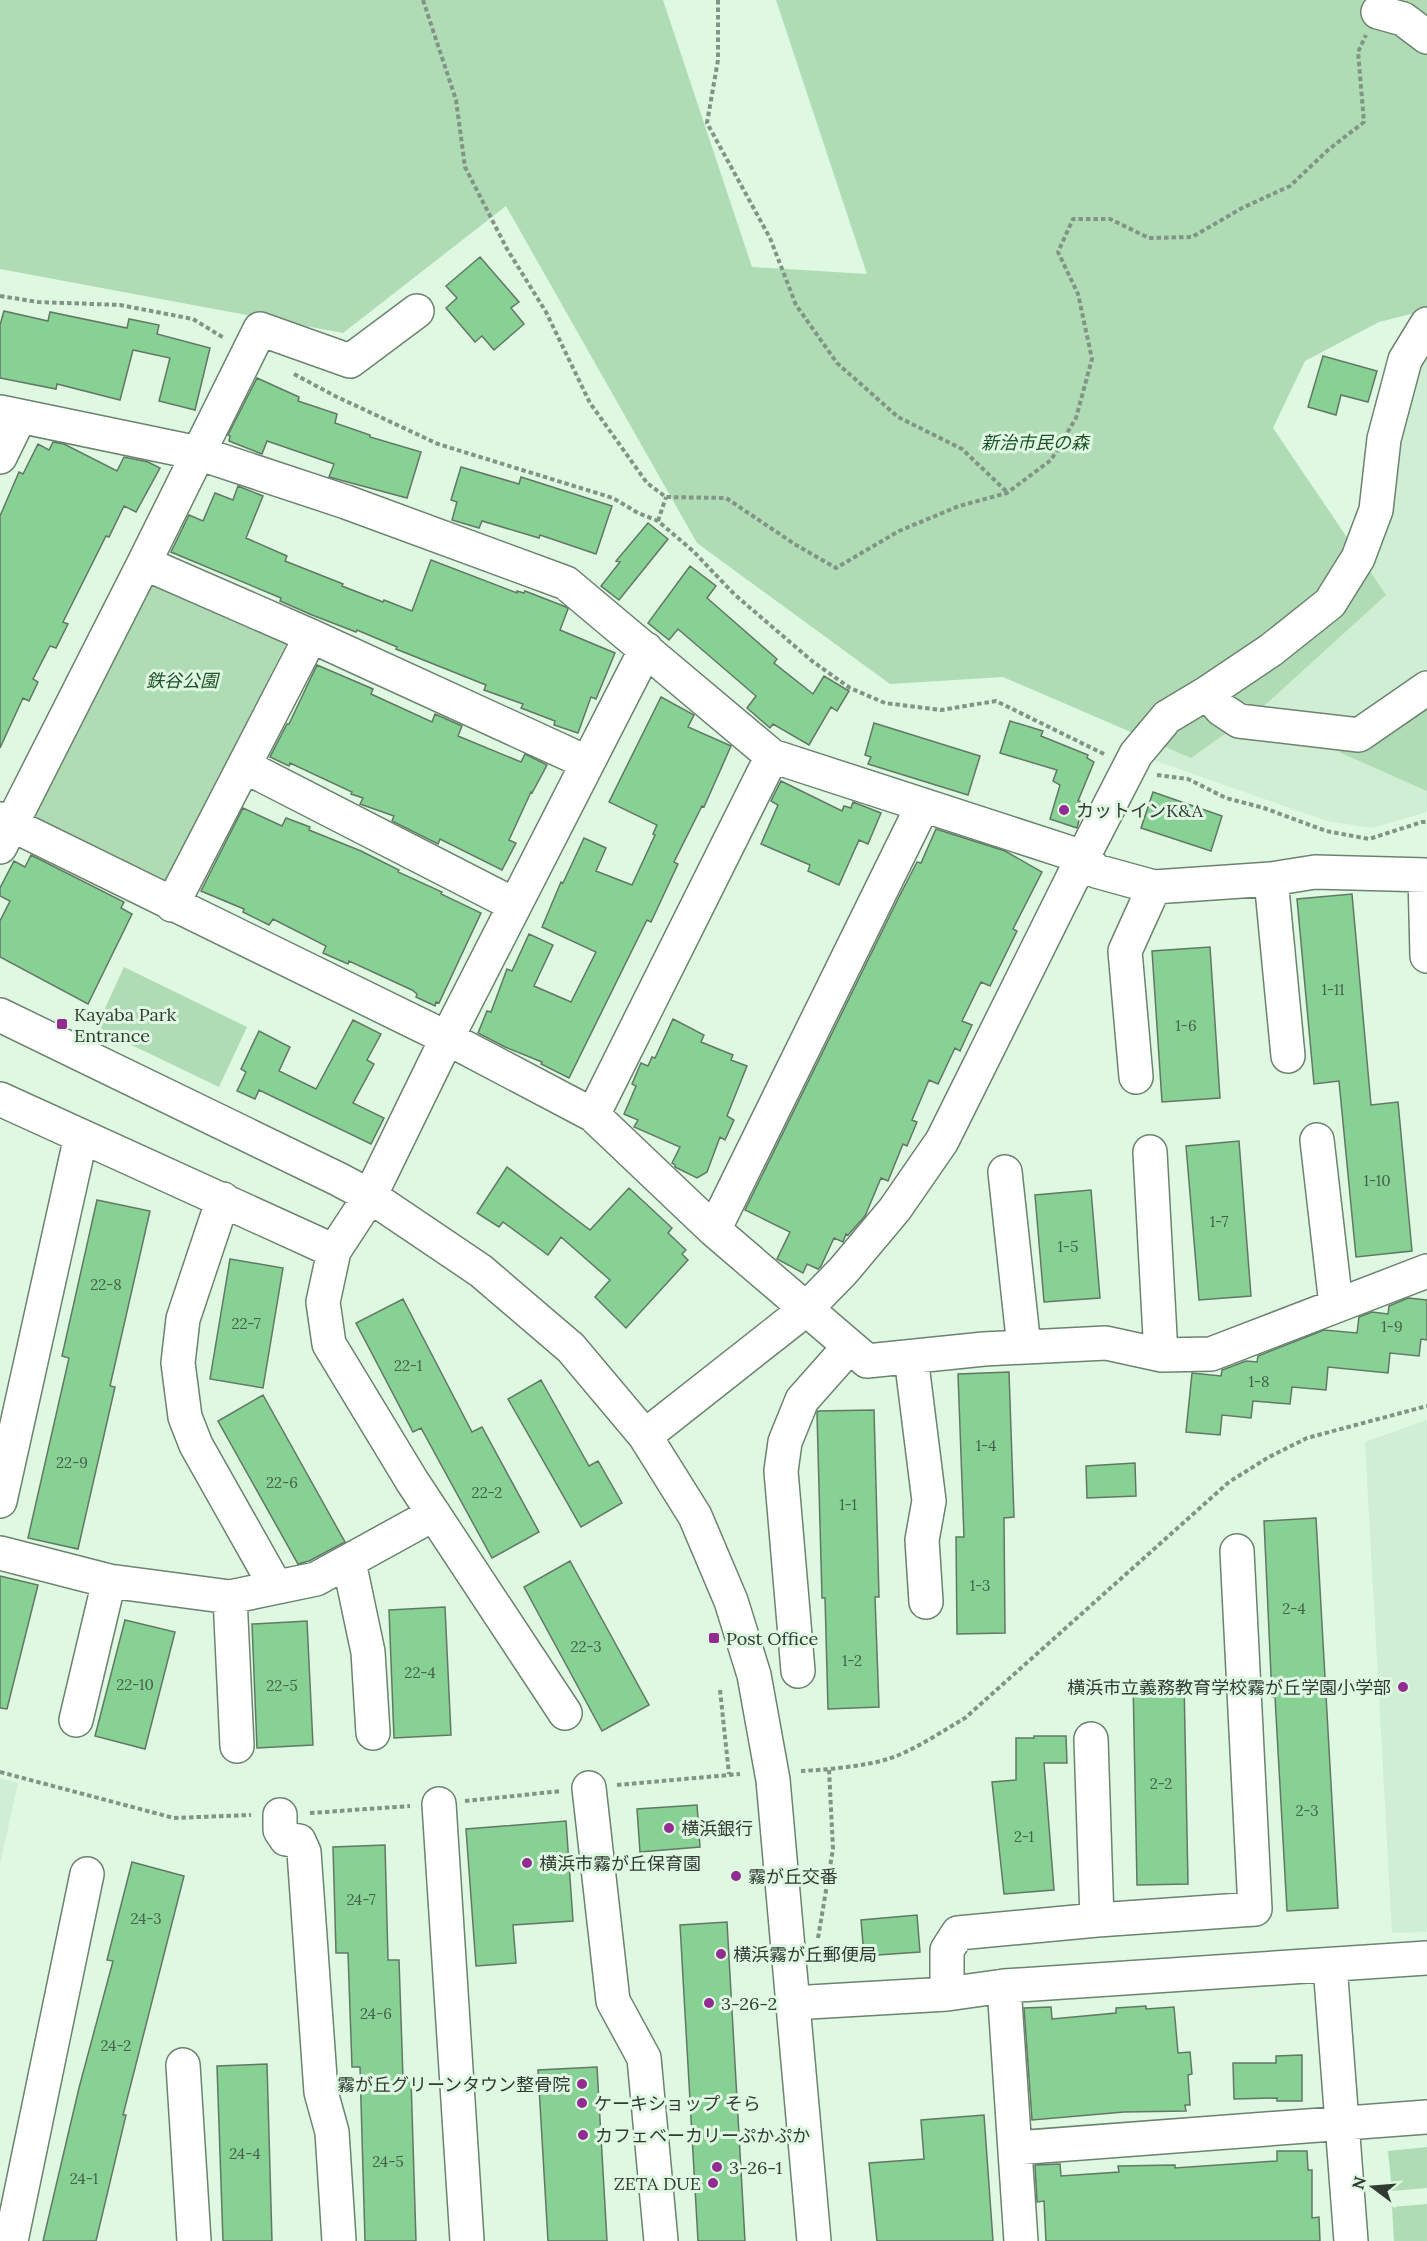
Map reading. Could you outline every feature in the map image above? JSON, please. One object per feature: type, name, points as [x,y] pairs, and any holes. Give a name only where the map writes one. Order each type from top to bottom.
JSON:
[{"type":"street","points":[[1378,12],[1403,19],[1427,37]]},
{"type":"street","points":[[417,311],[350,361],[260,329],[144,563],[4,830],[172,904],[447,1038],[593,1115],[714,1230],[867,1362],[1024,1347],[1106,1343],[1161,1355],[1211,1354],[1427,1271]]},
{"type":"street","points":[[645,1436],[805,1310],[843,1271],[896,1209],[942,1140],[1136,754],[1167,717],[1270,650],[1330,603],[1358,558],[1376,510],[1384,439],[1405,360],[1425,331]]},
{"type":"street","points":[[0,457],[10,414],[198,453],[345,502],[566,583],[772,756],[1083,857],[1096,871],[1154,887],[1271,879],[1314,872],[1426,875],[1427,956]]},
{"type":"street","points":[[144,563],[586,762]]},
{"type":"street","points":[[172,904],[310,636]]},
{"type":"street","points":[[565,1713],[434,1514],[329,1344],[323,1302],[334,1251],[370,1196],[586,762],[646,649]]},
{"type":"street","points":[[1207,693],[1221,709],[1239,721],[1359,735],[1427,688]]},
{"type":"street","points":[[593,1115],[772,756]]},
{"type":"street","points":[[244,766],[515,905]]},
{"type":"street","points":[[714,1230],[923,805]]},
{"type":"street","points":[[1271,879],[1288,1056]]},
{"type":"street","points":[[1136,1077],[1125,951],[1154,887]]},
{"type":"street","points":[[0,1015],[370,1196],[482,1271],[571,1348],[645,1436],[695,1516],[731,1601],[754,1675],[773,1780],[814,2241]]},
{"type":"street","points":[[0,1099],[334,1251]]},
{"type":"street","points":[[0,1501],[81,1136]]},
{"type":"street","points":[[1317,1140],[1336,1305]]},
{"type":"street","points":[[1150,1152],[1161,1355]]},
{"type":"street","points":[[1005,1172],[1024,1347]]},
{"type":"street","points":[[223,1199],[183,1319],[178,1363],[185,1417],[196,1445],[276,1587]]},
{"type":"street","points":[[798,1671],[782,1471],[785,1442],[802,1400],[849,1347]]},
{"type":"street","points":[[911,1357],[929,1501],[922,1540],[926,1602]]},
{"type":"street","points":[[0,1553],[109,1581],[230,1597],[316,1578],[434,1514]]},
{"type":"street","points":[[946,1994],[947,1950],[958,1933],[1256,1909],[1237,1551]]},
{"type":"street","points":[[349,1562],[368,1652],[373,1733]]},
{"type":"street","points":[[76,1720],[109,1581]]},
{"type":"street","points":[[230,1597],[237,1746]]},
{"type":"street","points":[[1091,1740],[1097,1920]]},
{"type":"street","points":[[589,1788],[613,2001],[644,2058],[661,2241]]},
{"type":"street","points":[[438,1804],[467,2241]]},
{"type":"street","points":[[280,1815],[280,1830],[286,1839],[299,1841],[304,1852],[321,2092],[332,2132],[339,2241]]},
{"type":"street","points":[[11,2241],[87,1874]]},
{"type":"street","points":[[792,2003],[946,1994],[1004,1986],[1427,1958]]},
{"type":"street","points":[[1330,1965],[1352,2241]]},
{"type":"street","points":[[1004,1986],[1021,2241]]},
{"type":"street","points":[[183,2065],[194,2241]]},
{"type":"street","points":[[1015,2148],[1427,2117]]},
{"type":"path","points":[[423,0],[456,100],[465,167],[507,249],[546,312],[590,403],[647,483],[666,497],[726,498],[796,545],[836,568],[899,531],[959,506],[1007,493],[1051,460],[1076,418],[1092,359],[1078,294],[1058,252],[1073,219],[1110,219],[1149,238],[1192,237],[1242,208],[1290,186],[1328,150],[1364,122],[1358,52],[1378,12]]},
{"type":"path","points":[[718,0],[718,60],[708,123],[770,238],[796,305],[837,363],[898,417],[962,450],[1007,493]]},
{"type":"path","points":[[0,296],[38,302],[120,304],[193,319],[248,353]]},
{"type":"path","points":[[288,370],[335,396],[438,444],[613,498],[638,513],[658,521],[693,551],[734,594],[812,660],[850,688],[885,703],[941,710],[996,701],[1127,770],[1142,769],[1161,777],[1188,779],[1226,798],[1264,808],[1326,831],[1369,839],[1427,822]]},
{"type":"path","points":[[658,521],[666,497]]},
{"type":"path","points":[[800,1771],[829,1769],[887,1759],[965,1718],[1228,1482],[1269,1457],[1307,1438],[1427,1406]]},
{"type":"path","points":[[720,1690],[729,1774]]},
{"type":"path","points":[[817,1942],[833,1849],[829,1769]]},
{"type":"path","points":[[0,1772],[174,1818],[280,1815],[438,1804],[740,1774]]},
{"type":"shaded area","points":[[1427,334],[1427,812],[1372,828],[1327,821],[1148,758],[1346,602]]},
{"type":"shaded area","name":"横浜市立義務教育学校霧が丘学園小学部","points":[[1427,1420],[1427,1932],[1392,1933],[1365,1442]]},
{"type":"shaded area","points":[[0,1778],[18,1783],[0,1864]]},
{"type":"green space","name":"新治市民の森","points":[[0,0],[663,0],[752,267],[867,274],[776,0],[1427,0],[1427,310],[1379,322],[1305,361],[1273,428],[1386,595],[1264,706],[1191,758],[1003,677],[890,684],[697,543],[506,206],[343,333],[0,269]]},
{"type":"green space","name":"鉄谷公園","points":[[148,577],[289,638],[162,891],[26,822]]},
{"type":"green space","points":[[1427,709],[1427,791],[1339,752]]},
{"type":"green space","points":[[124,967],[247,1027],[219,1087],[96,1028]]},
{"type":"green space","points":[[1427,2147],[1427,2188],[1392,2191],[1388,2151]]},
{"type":"green space","points":[[1427,2204],[1427,2241],[1394,2241],[1392,2207]]},
{"type":"building","points":[[480,257],[519,302],[511,308],[524,324],[494,350],[482,336],[475,342],[446,308],[457,298],[446,286]]},
{"type":"building","points":[[4,311],[48,321],[50,312],[127,328],[129,319],[159,325],[157,334],[210,348],[195,410],[159,401],[170,358],[133,350],[120,400],[57,384],[56,389],[0,378],[0,325]]},
{"type":"building","points":[[1323,356],[1377,371],[1368,402],[1341,395],[1336,415],[1308,407]]},
{"type":"building","points":[[257,378],[299,397],[298,401],[337,414],[335,423],[370,435],[370,437],[421,452],[407,498],[329,477],[334,464],[267,441],[262,454],[229,441],[230,436],[228,435]]},
{"type":"building","points":[[53,442],[64,444],[117,471],[124,457],[148,462],[160,468],[136,512],[124,506],[109,537],[106,536],[63,622],[68,624],[56,648],[50,646],[33,679],[38,682],[29,701],[23,698],[0,748],[0,516],[19,472],[23,474],[38,444],[49,450]]},
{"type":"building","points":[[461,467],[519,484],[521,477],[612,506],[596,554],[540,535],[539,538],[482,521],[479,528],[452,520],[457,502],[451,500]]},
{"type":"building","points":[[238,486],[263,496],[246,538],[287,556],[285,561],[383,602],[384,600],[412,611],[431,560],[517,593],[517,591],[524,593],[525,591],[566,607],[568,609],[560,630],[615,653],[596,699],[591,697],[578,733],[554,725],[555,721],[521,708],[523,704],[484,690],[486,685],[396,649],[397,647],[357,630],[356,632],[312,615],[280,601],[281,598],[171,552],[189,515],[203,521],[215,493],[233,500]]},
{"type":"building","points":[[648,523],[668,539],[619,600],[601,586],[620,562],[616,561]]},
{"type":"building","points":[[690,566],[716,586],[707,598],[777,659],[774,663],[813,694],[824,676],[849,691],[837,711],[831,707],[809,745],[773,724],[770,728],[747,708],[756,696],[678,629],[669,640],[648,623]]},
{"type":"building","points":[[317,665],[373,689],[371,694],[432,722],[435,714],[462,726],[458,736],[521,762],[525,754],[547,765],[531,792],[509,840],[516,843],[502,870],[440,839],[438,844],[392,821],[394,816],[360,804],[363,798],[351,794],[352,792],[290,763],[289,766],[270,757],[289,724]]},
{"type":"building","points":[[661,697],[694,715],[688,727],[731,746],[704,807],[702,806],[674,862],[678,864],[651,922],[647,920],[569,1078],[541,1064],[542,1062],[478,1033],[487,1011],[491,1012],[507,969],[512,971],[529,934],[553,945],[534,986],[571,1002],[596,952],[542,927],[561,882],[563,883],[584,838],[606,848],[596,871],[632,885],[655,835],[653,834],[657,825],[609,802]]},
{"type":"building","points":[[1010,721],[1043,731],[1041,736],[1088,755],[1087,758],[1094,762],[1078,801],[1084,802],[1077,828],[1050,819],[1060,785],[1053,781],[1057,770],[1000,753]]},
{"type":"building","points":[[874,723],[980,756],[968,795],[868,764],[871,757],[865,755]]},
{"type":"building","points":[[781,781],[842,811],[844,806],[851,808],[853,802],[881,813],[868,844],[859,840],[839,885],[808,871],[810,865],[761,844],[778,805],[771,801]]},
{"type":"building","points":[[1153,792],[1222,816],[1211,851],[1141,828]]},
{"type":"building","points":[[243,808],[282,826],[286,818],[310,827],[309,830],[361,851],[481,913],[439,1003],[436,1002],[435,1006],[416,997],[417,994],[412,990],[349,961],[348,964],[323,953],[326,946],[273,919],[269,925],[243,912],[244,909],[201,891]]},
{"type":"building","points":[[936,829],[1005,851],[1042,872],[1013,929],[1017,931],[990,986],[981,982],[962,1021],[972,1025],[960,1051],[955,1048],[938,1084],[929,1080],[912,1120],[917,1122],[907,1146],[903,1144],[888,1181],[881,1178],[865,1216],[848,1235],[846,1234],[843,1242],[834,1238],[821,1266],[818,1269],[807,1264],[803,1273],[777,1259],[790,1232],[745,1210],[898,899],[917,862],[921,863]]},
{"type":"building","points":[[31,855],[124,902],[121,908],[132,914],[88,1004],[0,957],[0,921],[10,901],[0,896],[0,888],[14,861],[25,867]]},
{"type":"building","points":[[1352,894],[1371,1105],[1398,1102],[1412,1251],[1356,1257],[1339,1081],[1314,1084],[1297,899]]},
{"type":"building","points":[[1210,947],[1220,1098],[1162,1102],[1152,951]]},
{"type":"building","points":[[673,1019],[704,1035],[701,1042],[733,1055],[731,1060],[747,1066],[727,1116],[734,1120],[725,1140],[720,1137],[707,1172],[697,1178],[675,1167],[672,1163],[680,1147],[634,1127],[638,1120],[624,1114],[636,1086],[632,1084],[641,1063],[648,1066],[652,1057],[655,1058]]},
{"type":"building","points":[[353,1020],[381,1034],[367,1060],[374,1064],[353,1103],[384,1118],[371,1144],[259,1090],[255,1099],[237,1091],[246,1072],[241,1069],[259,1031],[290,1047],[279,1071],[316,1089]]},
{"type":"building","points":[[1239,1141],[1251,1296],[1199,1300],[1186,1146]]},
{"type":"building","points":[[507,1167],[590,1230],[629,1188],[672,1228],[668,1233],[686,1250],[682,1254],[688,1260],[626,1328],[595,1297],[610,1280],[561,1237],[548,1255],[503,1222],[499,1227],[477,1213]]},
{"type":"building","points":[[1091,1190],[1100,1298],[1044,1302],[1035,1195]]},
{"type":"building","points":[[97,1200],[150,1211],[110,1386],[115,1387],[78,1549],[28,1538],[69,1358],[62,1356]]},
{"type":"building","points":[[230,1259],[283,1268],[263,1388],[210,1379]]},
{"type":"building","points":[[1408,1298],[1427,1300],[1427,1340],[1421,1339],[1419,1356],[1390,1353],[1388,1373],[1328,1367],[1326,1390],[1292,1387],[1290,1404],[1253,1401],[1251,1418],[1222,1415],[1220,1435],[1186,1432],[1192,1373],[1221,1376],[1222,1370],[1246,1361],[1257,1362],[1258,1356],[1324,1330],[1357,1333],[1359,1317],[1372,1312],[1388,1314],[1389,1306]]},
{"type":"building","points":[[403,1299],[472,1432],[482,1427],[539,1532],[492,1558],[421,1428],[413,1432],[356,1323]]},
{"type":"building","points":[[1009,1372],[1014,1517],[1004,1518],[1005,1633],[957,1634],[956,1537],[964,1537],[958,1374]]},
{"type":"building","points":[[541,1380],[589,1466],[598,1461],[622,1503],[581,1527],[508,1399]]},
{"type":"building","points":[[263,1395],[345,1542],[309,1561],[298,1564],[218,1421]]},
{"type":"building","points":[[874,1410],[879,1597],[875,1597],[879,1707],[828,1709],[825,1598],[822,1598],[817,1413],[818,1411]]},
{"type":"building","points":[[1135,1463],[1136,1496],[1087,1498],[1086,1466]]},
{"type":"building","points":[[1316,1518],[1338,1908],[1287,1911],[1275,1697],[1272,1697],[1264,1521]]},
{"type":"building","points":[[570,1561],[649,1705],[602,1731],[524,1587]]},
{"type":"building","points":[[0,1576],[38,1585],[7,1709],[0,1708]]},
{"type":"building","points":[[445,1607],[451,1735],[394,1738],[389,1610]]},
{"type":"building","points":[[125,1620],[175,1632],[145,1749],[95,1736]]},
{"type":"building","points":[[307,1621],[313,1745],[257,1748],[252,1624]]},
{"type":"building","points":[[1184,1680],[1188,1884],[1137,1885],[1133,1681]]},
{"type":"building","points":[[1034,1736],[1066,1736],[1067,1763],[1044,1763],[1054,1890],[1004,1894],[992,1782],[1016,1780],[1016,1738],[1034,1738]]},
{"type":"building","name":"横浜銀行","points":[[697,1805],[700,1847],[640,1852],[637,1809]]},
{"type":"building","points":[[566,1821],[573,1921],[513,1925],[516,1963],[476,1966],[466,1829]]},
{"type":"building","points":[[385,1845],[388,1960],[399,1960],[403,2078],[411,2078],[416,2241],[365,2241],[360,2067],[352,2067],[348,1953],[336,1953],[333,1847]]},
{"type":"building","points":[[132,1862],[184,1876],[123,2115],[126,2115],[96,2241],[43,2241],[79,2088],[113,1961],[107,1960]]},
{"type":"building","points":[[917,1915],[920,1952],[864,1956],[861,1920]]},
{"type":"building","points":[[727,1922],[745,2241],[698,2241],[680,1925]]},
{"type":"building","points":[[1146,2006],[1146,2009],[1174,2007],[1178,2053],[1190,2052],[1192,2074],[1188,2075],[1190,2105],[1185,2105],[1186,2111],[1124,2112],[1032,2120],[1024,2008],[1051,2007],[1052,2019],[1116,2013],[1116,2008]]},
{"type":"building","points":[[1302,2055],[1302,2101],[1277,2101],[1277,2098],[1234,2099],[1233,2063],[1276,2063],[1276,2056]]},
{"type":"building","points":[[267,2064],[272,2241],[223,2241],[217,2066]]},
{"type":"building","points":[[597,2067],[607,2241],[548,2241],[538,2070]]},
{"type":"building","points":[[984,2115],[993,2241],[877,2241],[869,2163],[924,2159],[921,2120]]},
{"type":"building","points":[[1277,2151],[1307,2151],[1308,2170],[1312,2170],[1312,2218],[1319,2217],[1320,2241],[1046,2241],[1044,2201],[1037,2202],[1035,2165],[1060,2164],[1061,2176],[1119,2172],[1118,2166],[1175,2165],[1175,2168],[1277,2161]]},
{"type":"place","name":"カットインK&A","points":[[1064,810]]},
{"type":"place","name":"Kayaba Park Entrance","points":[[62,1024]]},
{"type":"place","name":"Post Office","points":[[714,1638]]},
{"type":"place","name":"横浜市立義務教育学校霧が丘学園小学部","points":[[1403,1687]]},
{"type":"place","name":"横浜銀行","points":[[669,1828]]},
{"type":"place","name":"横浜市霧が丘保育園","points":[[527,1863]]},
{"type":"place","name":"霧が丘交番","points":[[736,1876]]},
{"type":"place","name":"横浜霧が丘郵便局","points":[[721,1954]]},
{"type":"place","name":"3-26-2","points":[[709,2003]]},
{"type":"place","name":"霧が丘グリーンタウン整骨院","points":[[582,2084]]},
{"type":"place","name":"ケーキショップ そら","points":[[582,2103]]},
{"type":"place","name":"カフェベーカリーぷかぷか","points":[[583,2135]]},
{"type":"place","name":"3-26-1","points":[[717,2167]]},
{"type":"place","name":"ZETA DUE","points":[[713,2183]]}]
